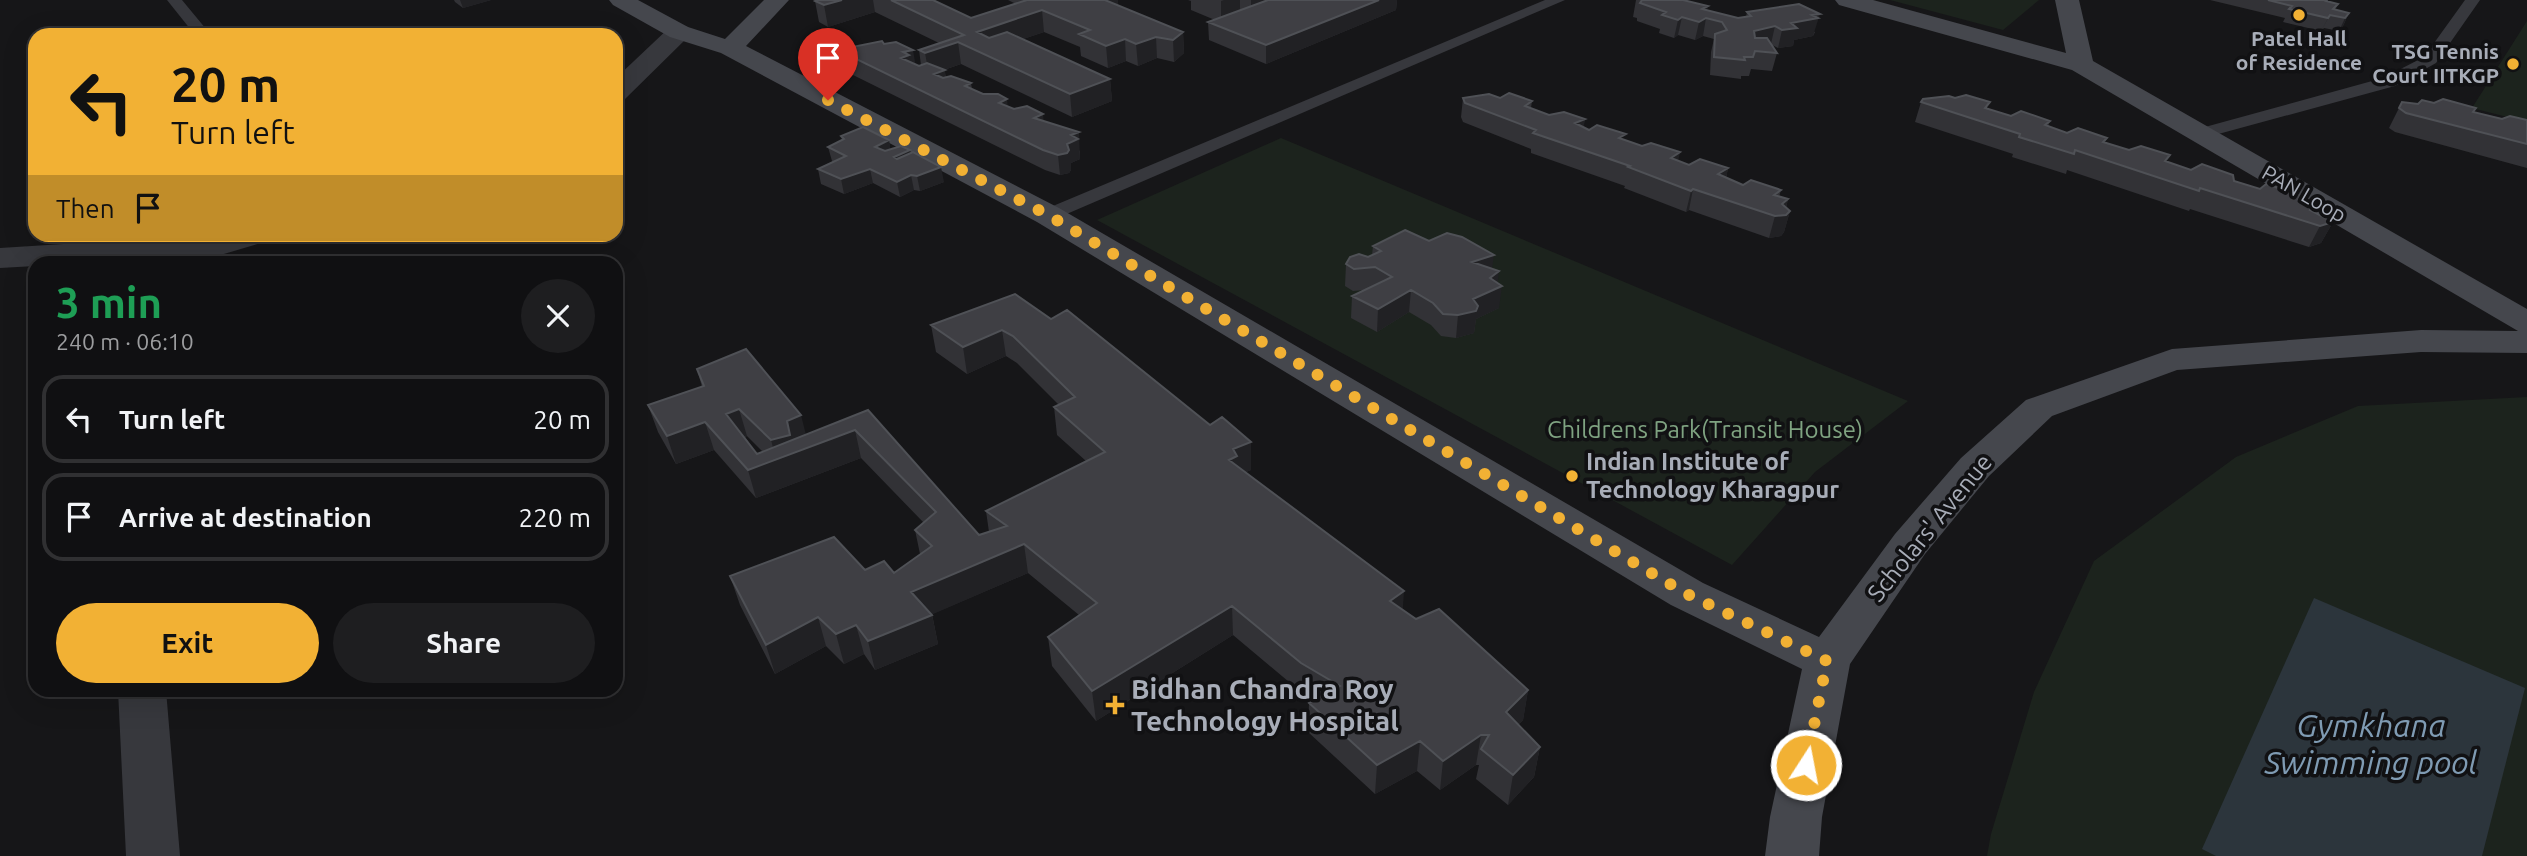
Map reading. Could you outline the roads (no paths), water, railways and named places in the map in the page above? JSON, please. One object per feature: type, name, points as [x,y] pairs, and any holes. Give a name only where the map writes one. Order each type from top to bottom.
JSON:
[{"type":"street","points":[[621,0],[679,32],[730,48],[1048,215],[1687,594],[1827,661]]},
{"type":"street","points":[[730,48],[777,0]]},
{"type":"street","name":"PAN Loop","points":[[1847,0],[2081,65],[2527,323]]},
{"type":"street","points":[[2067,0],[2081,65]]},
{"type":"street","points":[[623,86],[679,32]]},
{"type":"street","points":[[104,256],[208,254],[237,242]]},
{"type":"street","points":[[0,258],[28,257]]},
{"type":"street","name":"Scholars' Avenue","points":[[1792,856],[1796,817],[1827,661],[1910,544],[1975,467],[2039,408],[2172,360],[2421,341],[2527,342]]},
{"type":"street","points":[[142,697],[153,856]]},
{"type":"lane","points":[[174,0],[197,28]]},
{"type":"lane","points":[[1048,215],[1558,0]]},
{"type":"lane","points":[[2200,134],[2389,82],[2430,60],[2473,0]]},
{"type":"water","name":"Gymkhana Swimming pool","points":[[2314,598],[2525,688],[2482,856],[2216,856],[2202,849]]},
{"type":"place","name":"Patel Hall of Residence","points":[[2299,15]]},
{"type":"place","name":"TSG Tennis Court IITKGP","points":[[2513,64]]},
{"type":"place","name":"Indian Institute of Technology Kharagpur","points":[[1572,476]]},
{"type":"place","name":"Bidhan Chandra Roy Technology Hospital","points":[[1115,705]]},
{"type":"park label","name":"Childrens Park(Transit House)","points":[[1705,430]]}]
